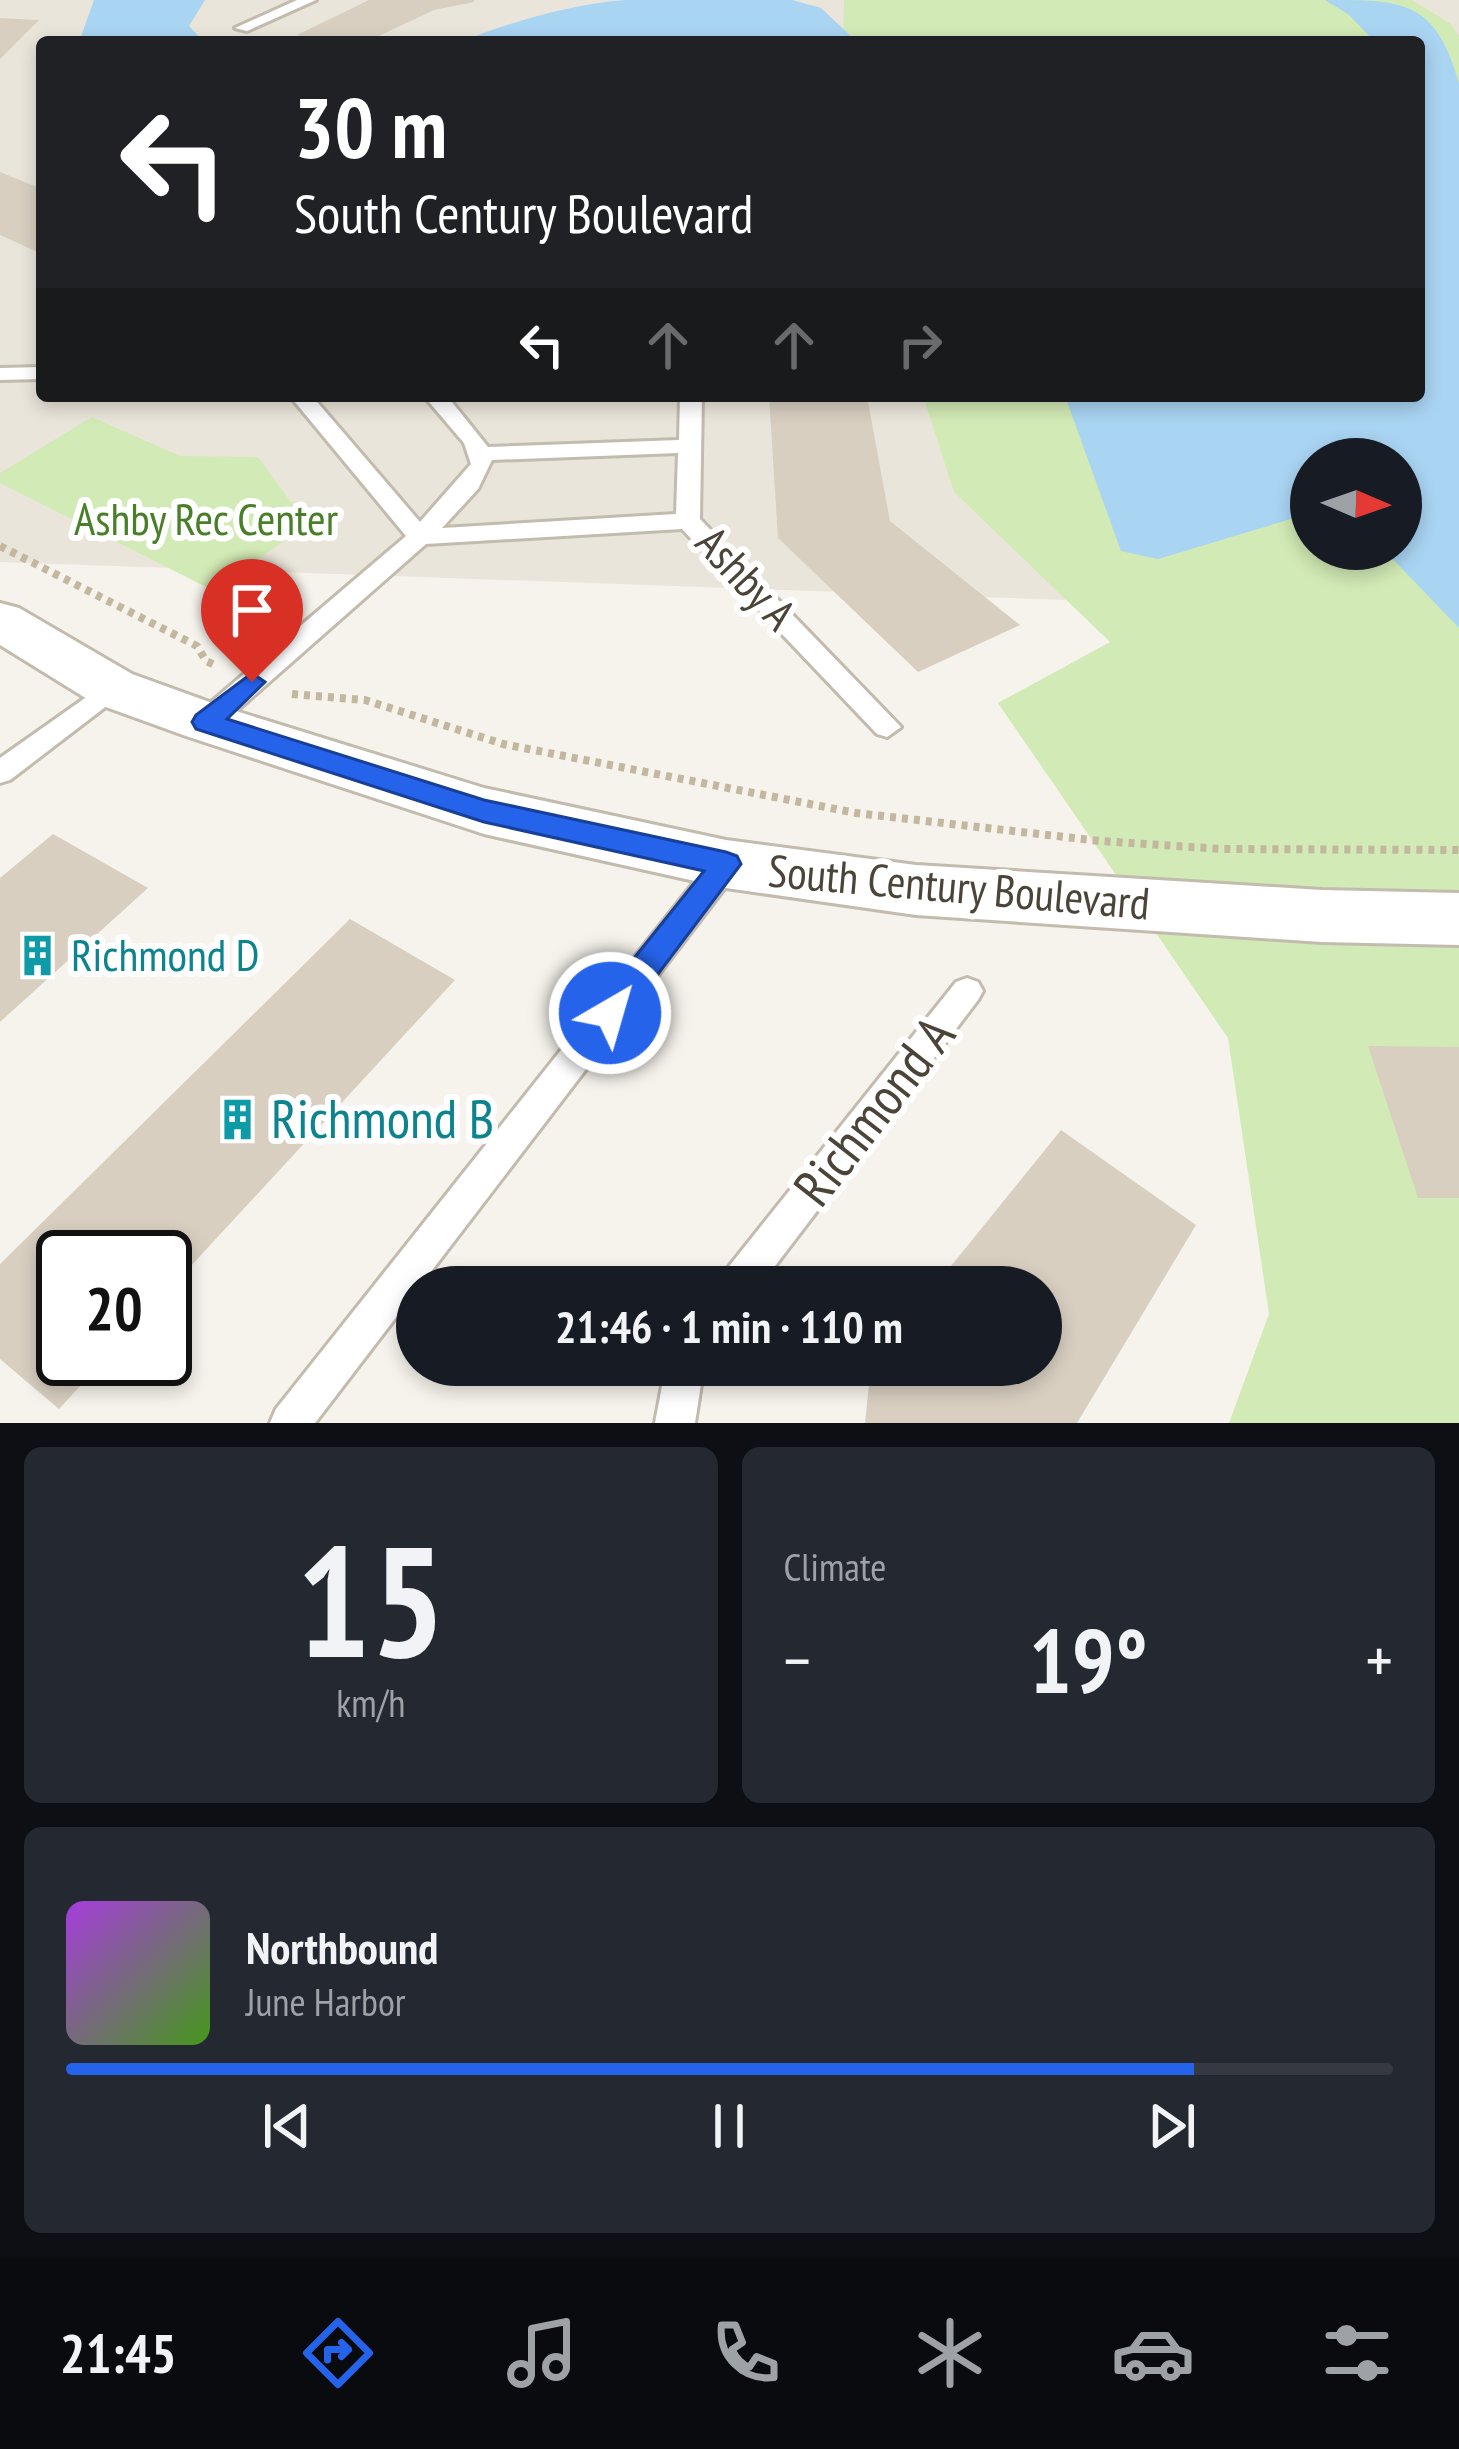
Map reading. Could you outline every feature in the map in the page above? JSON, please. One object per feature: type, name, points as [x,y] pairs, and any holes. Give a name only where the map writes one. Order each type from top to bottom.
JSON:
[{"type":"street","name":"South Century Boulevard","points":[[0,621],[112,688],[206,722],[484,811],[726,864],[916,890],[1459,920]]},
{"type":"lane","points":[[242,28],[309,0]]},
{"type":"lane","points":[[0,374],[36,373]]},
{"type":"lane","points":[[306,402],[421,537]]},
{"type":"lane","points":[[440,402],[482,454]]},
{"type":"lane","name":"Ashby A","points":[[692,402],[688,520],[887,727]]},
{"type":"lane","points":[[482,454],[690,446]]},
{"type":"lane","points":[[206,722],[421,537],[470,484],[482,454]]},
{"type":"lane","points":[[421,537],[688,520]]},
{"type":"lane","points":[[0,773],[112,688]]},
{"type":"lane","points":[[290,1423],[726,864]]},
{"type":"lane","name":"Richmond A","points":[[752,1266],[967,991]]},
{"type":"lane","points":[[675,1423],[682,1386]]},
{"type":"path","points":[[0,546],[197,646],[206,662]]},
{"type":"path","points":[[298,696],[360,698],[496,743],[650,778],[967,826],[1353,854],[1459,850]]},
{"type":"shaded area","points":[[0,0],[1459,0],[1459,614],[0,562]]},
{"type":"green space","points":[[844,0],[1412,0],[1451,24],[1459,36],[1459,1423],[1229,1423],[1269,1314],[1228,1038],[998,703],[1110,642],[954,492],[925,402],[1425,402],[1425,36],[843,36]]},
{"type":"green space","name":"Ashby Rec Center","points":[[92,417],[180,456],[258,457],[307,524],[214,591],[0,483],[0,473]]},
{"type":"water","points":[[94,0],[205,0],[189,26],[198,36],[81,36]]},
{"type":"water","points":[[627,0],[792,0],[821,8],[851,36],[476,36],[585,5]]},
{"type":"water","points":[[1325,0],[1376,1],[1413,10],[1439,35],[1459,83],[1459,628],[1403,570],[1422,570],[1422,438],[1290,438],[1290,519],[1158,559],[1121,551],[1067,402],[1425,402],[1425,36],[1369,36],[1348,14]]},
{"type":"building","points":[[369,0],[474,0],[434,10],[379,36],[297,35]]},
{"type":"building","points":[[0,18],[39,20],[0,59]]},
{"type":"building","points":[[0,172],[36,187],[36,251],[0,235]]},
{"type":"building","points":[[769,402],[868,402],[890,521],[1020,625],[918,672],[778,538]]},
{"type":"building","name":"Richmond D","points":[[53,834],[148,888],[0,1022],[0,878]]},
{"type":"building","name":"Richmond B","points":[[350,919],[455,980],[192,1265],[192,1230],[36,1230],[36,1386],[80,1386],[59,1409],[0,1359],[0,1264]]},
{"type":"building","points":[[1368,1046],[1459,1047],[1459,1198],[1418,1198]]},
{"type":"building","points":[[1061,1130],[1196,1225],[1077,1423],[865,1423],[869,1386],[1062,1386],[1062,1266],[951,1266]]},
{"type":"place","name":"Richmond D","points":[[37,955]]},
{"type":"place","name":"Richmond B","points":[[237,1119]]},
{"type":"route","points":[[252,682],[206,722],[484,811],[726,864],[610,1013]]}]
